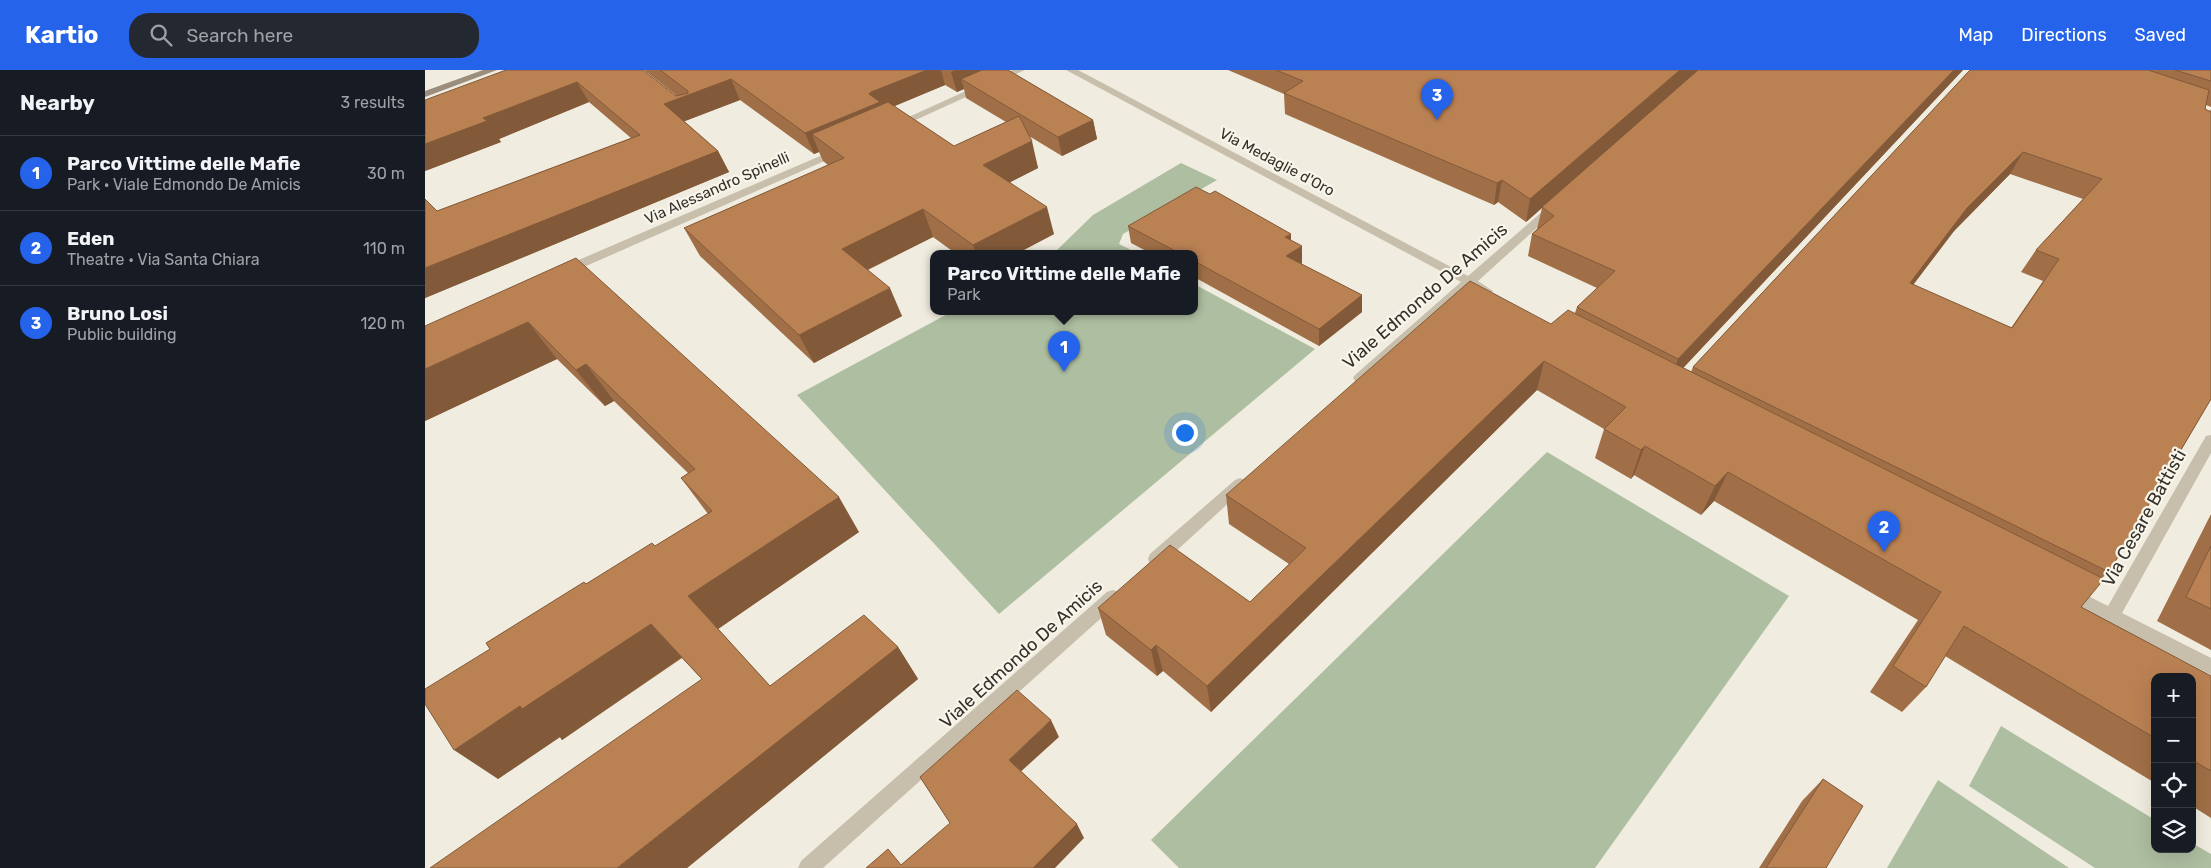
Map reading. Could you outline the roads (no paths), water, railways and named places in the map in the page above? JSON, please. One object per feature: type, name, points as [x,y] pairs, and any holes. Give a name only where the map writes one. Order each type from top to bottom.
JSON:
[{"type":"street","points":[[425,94],[492,70]]},
{"type":"street","points":[[885,130],[1020,70]]},
{"type":"street","name":"Via Medaglie d'Oro","points":[[1081,72],[1503,300]]},
{"type":"street","name":"Via Alessandro Spinelli","points":[[552,277],[849,146]]},
{"type":"street","name":"Viale Edmondo De Amicis","points":[[1347,390],[1565,197]]},
{"type":"street","name":"Via Cesare Battisti","points":[[2112,615],[2211,440]]},
{"type":"street","points":[[1145,569],[1249,476]]},
{"type":"street","points":[[2050,584],[2211,667]]},
{"type":"street","name":"Viale Edmondo De Amicis","points":[[809,868],[1122,589]]},
{"type":"place","name":"Bruno Losi","points":[[1437,120]]},
{"type":"place","name":"Parco Vittime delle Mafie","points":[[1064,372]]},
{"type":"place","name":"Eden","points":[[1884,552]]}]
